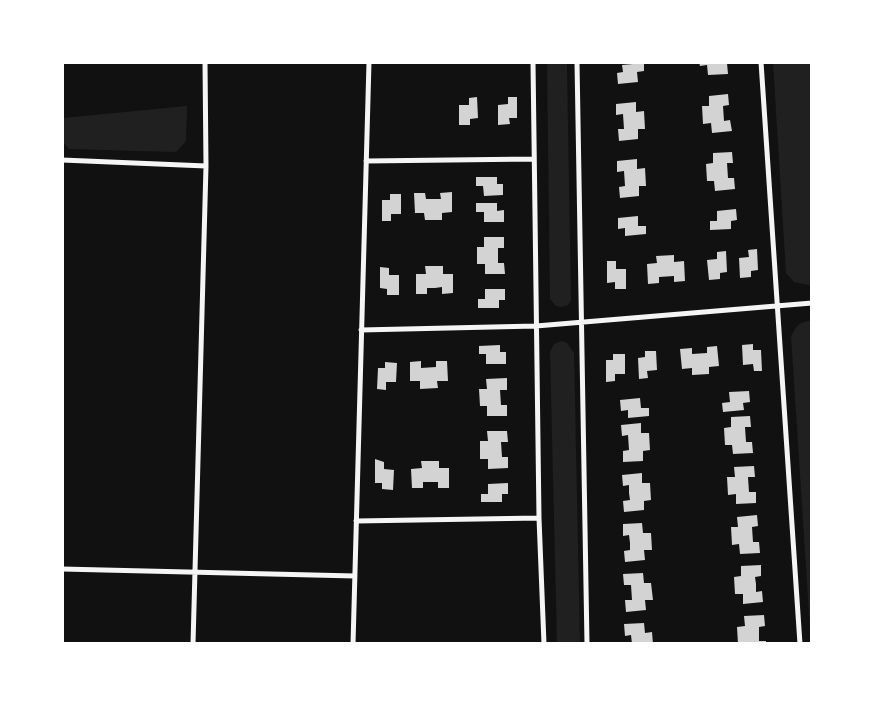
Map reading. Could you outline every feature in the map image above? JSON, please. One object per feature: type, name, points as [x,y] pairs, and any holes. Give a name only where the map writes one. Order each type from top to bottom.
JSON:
[{"type":"street","points":[[193,644],[206,166],[205,62]]},
{"type":"street","points":[[353,644],[369,62]]},
{"type":"street","points":[[533,62],[539,518],[544,644]]},
{"type":"street","points":[[577,62],[587,644]]},
{"type":"street","points":[[761,62],[800,644]]},
{"type":"street","points":[[366,162],[534,159]]},
{"type":"street","points":[[62,160],[206,166]]},
{"type":"street","points":[[361,330],[536,326],[812,303]]},
{"type":"street","points":[[356,521],[539,518]]},
{"type":"street","points":[[62,569],[355,576]]},
{"type":"shaded area","points":[[547,63],[567,63],[571,301],[568,305],[562,307],[556,306],[550,299]]},
{"type":"shaded area","points":[[773,63],[811,63],[812,284],[808,285],[794,282],[786,273]]},
{"type":"shaded area","points":[[187,106],[186,141],[176,152],[69,149],[63,142],[63,118]]},
{"type":"shaded area","points":[[812,320],[811,644],[791,336],[797,326]]},
{"type":"shaded area","points":[[561,341],[567,343],[574,353],[580,643],[557,643],[550,352],[554,344]]},
{"type":"building","points":[[699,62],[727,63],[728,74],[708,75],[707,65],[700,66]]},
{"type":"building","points":[[644,63],[644,71],[637,72],[638,82],[618,84],[617,73],[623,72],[622,65]]},
{"type":"building","points":[[728,94],[729,105],[723,106],[724,121],[730,120],[732,131],[712,133],[711,123],[703,124],[702,106],[709,106],[709,96]]},
{"type":"building","points":[[477,97],[478,118],[470,119],[470,125],[459,125],[459,105],[469,105],[469,98]]},
{"type":"building","points":[[508,97],[517,97],[517,118],[509,118],[510,124],[498,125],[498,105],[508,104]]},
{"type":"building","points":[[636,102],[636,112],[644,111],[645,129],[638,129],[638,139],[619,141],[618,129],[624,129],[623,114],[616,115],[616,104]]},
{"type":"building","points":[[732,152],[733,163],[727,163],[728,178],[734,178],[735,189],[715,191],[714,181],[707,181],[706,164],[713,163],[713,153]]},
{"type":"building","points":[[637,159],[637,169],[645,168],[646,186],[639,186],[639,196],[620,198],[619,187],[625,186],[624,171],[617,172],[617,161]]},
{"type":"building","points":[[476,177],[497,177],[497,184],[503,184],[503,195],[484,196],[483,186],[476,186]]},
{"type":"building","points":[[452,192],[452,212],[442,213],[442,220],[425,220],[424,213],[415,213],[414,193],[425,193],[426,199],[441,199],[440,193]]},
{"type":"building","points":[[390,194],[401,194],[401,214],[391,214],[391,221],[382,221],[382,200],[390,200]]},
{"type":"building","points":[[476,203],[497,203],[497,211],[504,210],[504,222],[484,222],[484,212],[476,212]]},
{"type":"building","points":[[736,209],[737,220],[731,221],[731,229],[710,230],[710,221],[717,221],[717,211]]},
{"type":"building","points":[[638,216],[638,226],[646,226],[646,234],[625,236],[625,228],[618,229],[618,218]]},
{"type":"building","points":[[484,237],[504,237],[504,248],[498,248],[498,263],[504,263],[505,274],[485,274],[485,264],[477,264],[477,247],[484,247]]},
{"type":"building","points":[[757,249],[758,270],[751,271],[751,277],[740,278],[739,258],[749,257],[748,250]]},
{"type":"building","points":[[726,251],[727,272],[720,273],[720,279],[709,280],[707,260],[717,259],[717,252]]},
{"type":"building","points":[[674,255],[674,262],[684,261],[685,281],[674,282],[674,276],[659,277],[659,283],[648,284],[647,264],[657,263],[656,256]]},
{"type":"building","points":[[607,261],[616,261],[616,269],[626,269],[626,289],[615,289],[615,282],[607,283]]},
{"type":"building","points":[[425,266],[443,266],[443,274],[453,274],[453,293],[442,294],[442,287],[427,288],[427,294],[416,294],[416,274],[426,274]]},
{"type":"building","points":[[380,267],[389,268],[389,275],[399,275],[399,295],[387,295],[387,289],[380,288]]},
{"type":"building","points":[[485,289],[505,289],[505,300],[499,300],[499,308],[478,308],[478,299],[485,299]]},
{"type":"building","points":[[753,344],[753,350],[761,350],[762,371],[754,371],[753,364],[743,365],[742,345]]},
{"type":"building","points":[[500,345],[500,352],[506,352],[506,364],[486,364],[486,354],[479,354],[479,346]]},
{"type":"building","points":[[717,346],[719,366],[709,367],[709,374],[692,375],[692,368],[682,369],[680,349],[692,348],[692,354],[707,353],[707,347]]},
{"type":"building","points":[[645,351],[656,351],[657,370],[647,371],[648,378],[639,379],[638,358],[645,357]]},
{"type":"building","points":[[613,354],[625,354],[625,374],[615,374],[615,381],[606,382],[606,360],[613,360]]},
{"type":"building","points":[[421,361],[421,368],[436,367],[436,361],[447,361],[448,381],[437,381],[438,388],[420,389],[420,381],[410,381],[410,362]]},
{"type":"building","points":[[385,362],[397,363],[396,382],[386,382],[386,390],[377,389],[378,368],[385,368]]},
{"type":"building","points":[[507,378],[507,390],[500,390],[501,405],[507,405],[507,416],[487,416],[487,406],[480,406],[479,389],[487,389],[486,379]]},
{"type":"building","points":[[749,391],[750,402],[743,403],[744,410],[723,412],[722,403],[730,402],[729,392]]},
{"type":"building","points":[[640,398],[641,408],[649,408],[649,416],[628,418],[628,410],[621,411],[620,400]]},
{"type":"building","points":[[750,416],[751,427],[745,427],[746,442],[752,442],[753,453],[733,454],[732,445],[725,445],[724,428],[731,427],[731,417]]},
{"type":"building","points":[[641,423],[641,433],[649,433],[650,450],[643,451],[643,461],[623,462],[623,451],[629,450],[628,435],[622,436],[621,425]]},
{"type":"building","points":[[487,431],[507,431],[508,442],[501,442],[502,457],[508,457],[508,468],[488,469],[488,459],[480,459],[480,441],[488,441]]},
{"type":"building","points":[[375,459],[384,462],[384,469],[394,470],[393,490],[382,489],[382,483],[375,483]]},
{"type":"building","points":[[421,461],[439,461],[439,468],[449,468],[449,488],[438,488],[438,482],[423,482],[423,488],[412,488],[411,469],[422,468]]},
{"type":"building","points":[[754,466],[755,477],[748,477],[749,492],[756,492],[756,503],[736,504],[736,494],[728,495],[727,477],[735,477],[734,467]]},
{"type":"building","points":[[642,473],[642,483],[650,483],[651,500],[644,501],[644,510],[624,512],[623,501],[630,500],[629,485],[623,486],[622,475]]},
{"type":"building","points":[[508,483],[508,494],[502,494],[502,502],[481,502],[481,494],[488,494],[488,484]]},
{"type":"building","points":[[757,515],[758,526],[752,527],[753,542],[759,542],[760,553],[740,554],[739,544],[732,545],[731,527],[738,527],[737,517]]},
{"type":"building","points":[[642,523],[643,533],[651,533],[652,550],[644,550],[645,560],[625,562],[624,551],[630,550],[630,543],[629,535],[623,536],[623,524]]},
{"type":"building","points":[[761,565],[761,576],[755,577],[756,592],[762,591],[763,602],[743,604],[743,594],[735,594],[734,577],[741,576],[741,566]]},
{"type":"building","points":[[643,573],[644,583],[651,583],[653,600],[645,600],[646,610],[626,612],[625,600],[632,600],[631,585],[624,585],[623,574]]},
{"type":"building","points":[[764,615],[765,626],[759,627],[759,641],[766,641],[766,644],[738,644],[737,627],[745,626],[744,616]]},
{"type":"building","points":[[644,623],[645,633],[652,632],[653,644],[632,644],[631,635],[625,636],[624,624]]}]
